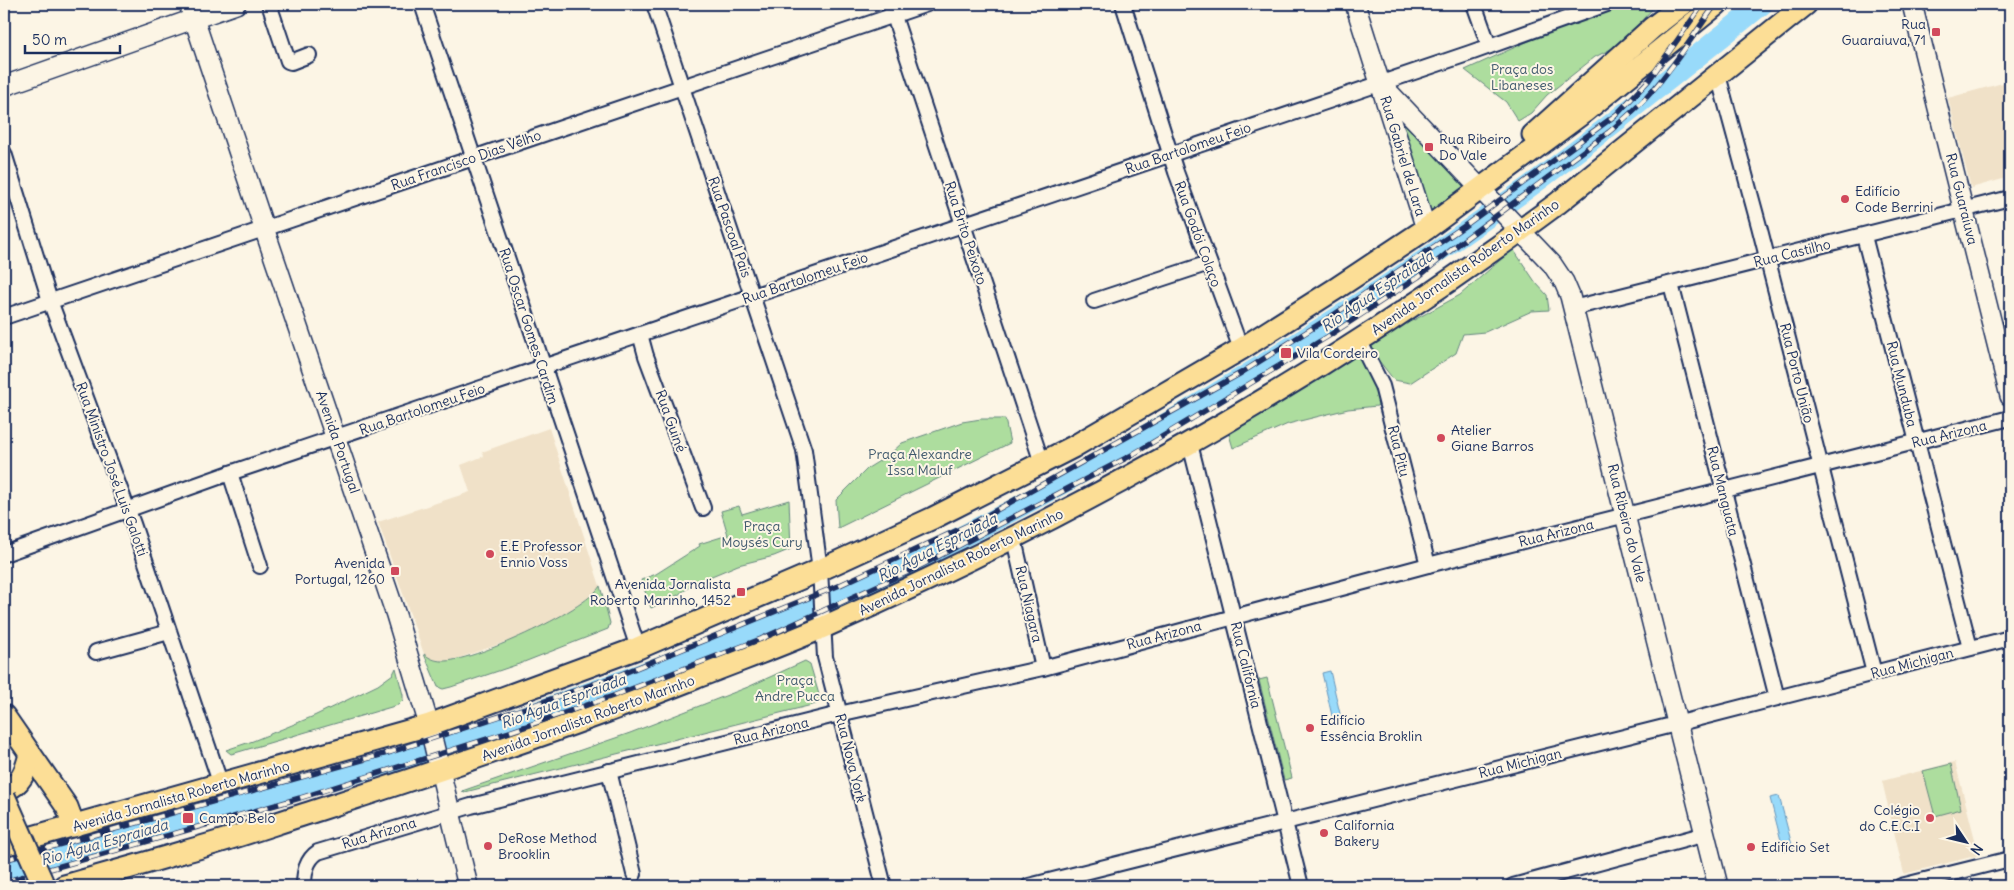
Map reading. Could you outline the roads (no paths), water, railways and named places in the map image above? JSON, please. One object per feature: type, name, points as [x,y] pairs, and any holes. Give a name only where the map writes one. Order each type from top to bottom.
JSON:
[{"type":"main road","points":[[1486,194],[1509,157],[1652,28],[1683,4]]},
{"type":"main road","name":"Avenida Jornalista Roberto Marinho","points":[[4,846],[430,728],[821,576],[1073,447],[1241,349],[1426,229],[1486,194],[1718,4]]},
{"type":"main road","name":"Avenida Jornalista Roberto Marinho","points":[[64,886],[122,868],[185,852],[439,766],[616,709],[1014,539],[1190,444],[1359,340],[1718,75],[1806,4]]},
{"type":"main road","points":[[4,716],[67,807],[74,826]]},
{"type":"main road","points":[[4,791],[11,789],[19,782],[26,769],[30,754]]},
{"type":"main road","points":[[4,796],[44,886]]},
{"type":"main road","points":[[109,886],[122,868]]},
{"type":"street","points":[[4,86],[192,10],[236,4]]},
{"type":"street","points":[[269,4],[288,61],[292,62],[309,56]]},
{"type":"street","name":"Rua Oscar Gomes Cardim","points":[[422,4],[638,648]]},
{"type":"street","name":"Rua Pascoal Pais","points":[[654,4],[804,450],[821,576]]},
{"type":"street","name":"Rua Francisco Dias Velho","points":[[4,317],[682,87],[892,9],[928,4]]},
{"type":"street","name":"Rua Godói Colaço","points":[[1123,4],[1170,154],[1208,263],[1241,349]]},
{"type":"street","name":"Rua Gabriel de Lara","points":[[1355,4],[1426,229]]},
{"type":"street","points":[[1474,4],[1489,46]]},
{"type":"street","name":"Rua Bartolomeu Feio","points":[[4,554],[230,473],[1489,46],[1588,7],[1607,4]]},
{"type":"street","name":"Rua Guaraíuva","points":[[1912,4],[2010,396]]},
{"type":"street","name":"Rua Brito Peixoto","points":[[892,9],[1042,463]]},
{"type":"street","name":"Avenida Portugal","points":[[192,10],[391,600],[430,728],[468,886]]},
{"type":"street","name":"Rua Porto União","points":[[1718,75],[1768,259],[1874,673]]},
{"type":"street","name":"Rua Gabriel de Lara","points":[[1380,83],[1486,194]]},
{"type":"street","name":"Rua Ministro José Luis Galotti","points":[[4,153],[50,301],[127,511],[221,785]]},
{"type":"street","name":"Rua Ribeiro do Vale","points":[[1486,194],[1514,226],[1552,264],[1564,282],[1573,308],[1718,886]]},
{"type":"street","name":"Rua Castilho","points":[[1573,308],[2010,198]]},
{"type":"street","name":"Rua Munduba","points":[[1864,236],[1970,648]]},
{"type":"street","points":[[1094,301],[1208,263]]},
{"type":"street","name":"Rua Manguata","points":[[1671,284],[1777,698]]},
{"type":"street","name":"Rua Guiné","points":[[640,334],[646,356],[703,508]]},
{"type":"street","name":"Rua Pitu","points":[[1359,340],[1382,386],[1428,565]]},
{"type":"street","name":"Rua Arizona","points":[[304,886],[306,867],[313,855],[318,852],[450,812],[839,714],[1043,668],[1428,565],[2010,418]]},
{"type":"street","name":"Rua Califórnia","points":[[1190,444],[1301,886]]},
{"type":"street","points":[[230,473],[260,566]]},
{"type":"street","name":"Rua Niagara","points":[[1014,539],[1043,668]]},
{"type":"street","name":"Rua Nova York","points":[[821,576],[825,657],[884,886]]},
{"type":"street","points":[[96,652],[169,632]]},
{"type":"street","name":"Rua Michigan","points":[[1029,886],[1676,724],[2010,638]]},
{"type":"street","points":[[609,771],[634,874]]},
{"type":"street","points":[[1513,886],[1706,834]]},
{"type":"street","points":[[1901,886],[1926,883],[2010,859]]},
{"type":"water","points":[[1330,671],[1341,718],[1333,720],[1322,673]]},
{"type":"water","points":[[1779,796],[1793,849],[1784,852],[1770,798]]},
{"type":"waterway","name":"Rio Água Espraiada","points":[[4,872],[347,775],[490,729],[747,634],[828,600],[976,530],[1044,494],[1178,417],[1308,337],[1394,281],[1478,224],[1581,148],[1762,4]]},
{"type":"railway","points":[[4,860],[391,752],[528,707],[619,675],[840,585],[977,521],[1241,373],[1332,316],[1463,227],[1617,114],[1649,80],[1703,4]]},
{"type":"railway","points":[[4,882],[300,798],[509,732],[613,696],[761,639],[914,569],[1130,456],[1327,337],[1418,277],[1461,242],[1609,132],[1633,111],[1665,75],[1716,4]]},
{"type":"place","name":"Rua Guaraiuva, 71","points":[[1936,32]]},
{"type":"place","name":"Rua Ribeiro Do Vale","points":[[1429,147]]},
{"type":"place","name":"Edifício Code Berrini","points":[[1845,199]]},
{"type":"place","name":"Vila Cordeiro","points":[[1286,353]]},
{"type":"place","name":"Atelier Giane Barros","points":[[1441,438]]},
{"type":"place","name":"E.E Professor Ennio Voss","points":[[490,554]]},
{"type":"place","name":"Avenida Portugal, 1260","points":[[395,571]]},
{"type":"place","name":"Avenida Jornalista Roberto Marinho, 1452","points":[[741,592]]},
{"type":"place","name":"Edifício Essência Broklin","points":[[1310,728]]},
{"type":"place","name":"Campo Belo","points":[[188,818]]},
{"type":"place","name":"Colégio do C.E.C.I","points":[[1930,818]]},
{"type":"place","name":"California Bakery","points":[[1324,833]]},
{"type":"place","name":"DeRose Method Brooklin","points":[[488,846]]},
{"type":"place","name":"Edifício Set","points":[[1751,847]]},
{"type":"park label","name":"Praça dos Libaneses","points":[[1522,78]]},
{"type":"park label","name":"Praça Alexandre Issa Maluf","points":[[920,462]]},
{"type":"park label","name":"Praça Moysés Cury","points":[[762,534]]},
{"type":"park label","name":"Praça Andre Pucca","points":[[795,688]]}]
